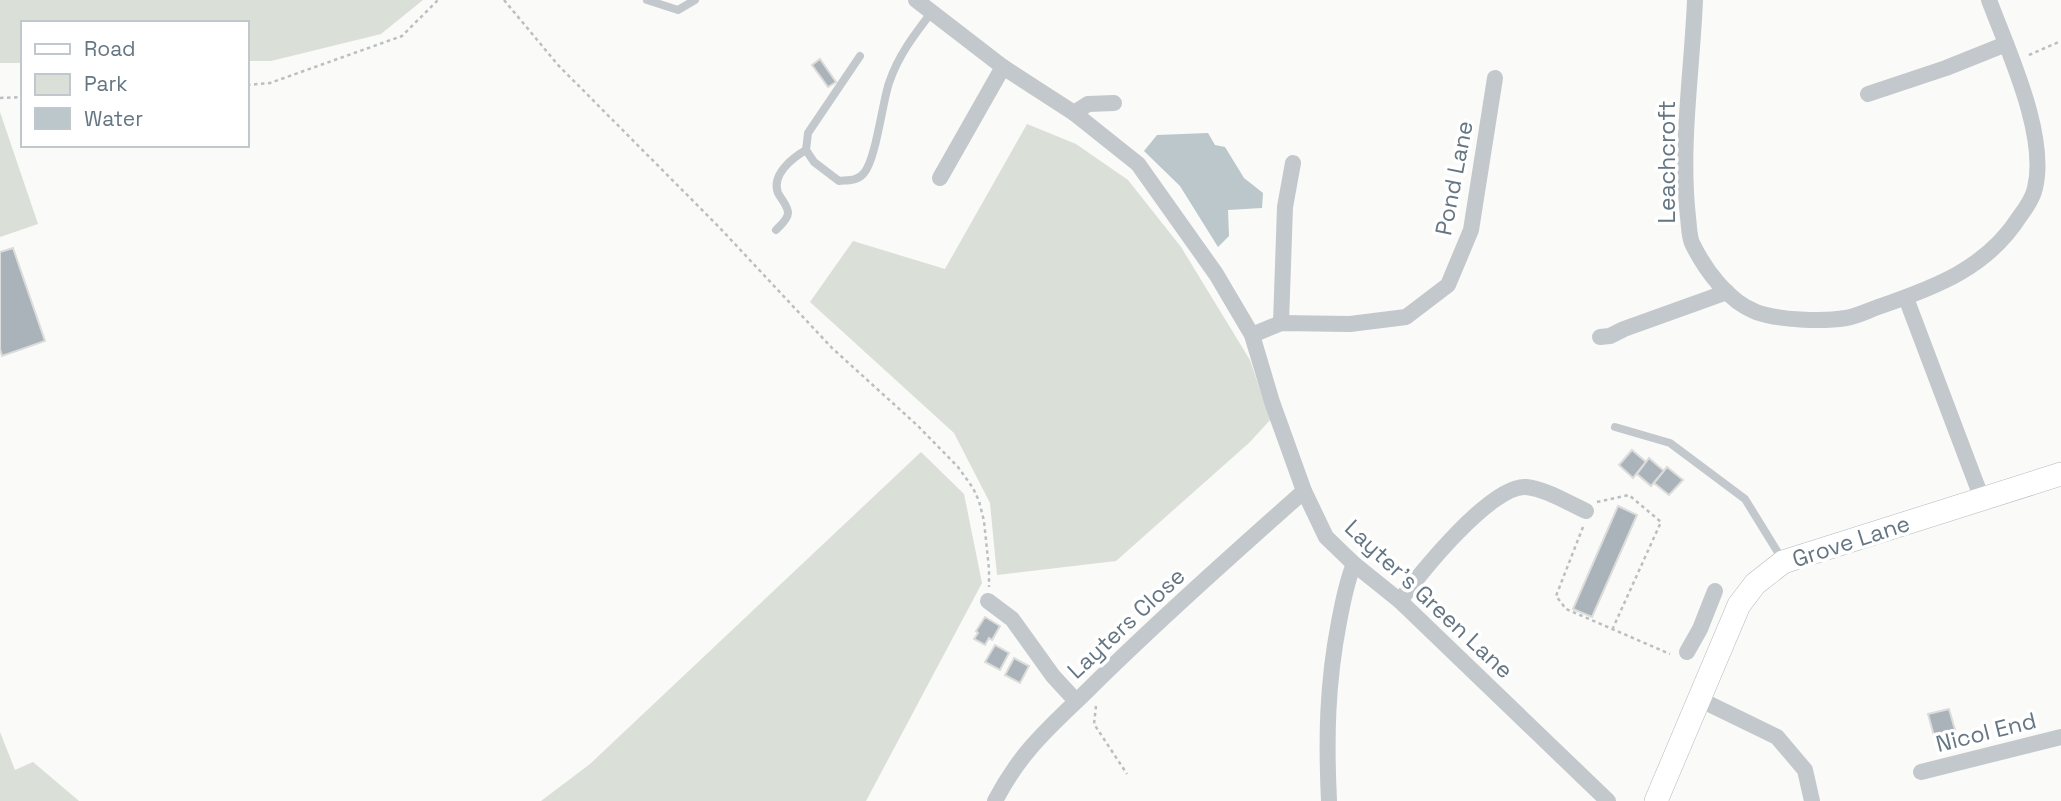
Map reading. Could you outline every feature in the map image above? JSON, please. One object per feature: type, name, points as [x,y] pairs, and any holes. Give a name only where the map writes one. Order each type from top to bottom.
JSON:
[{"type":"street","name":"Layter's Green Lane","points":[[916,0],[1003,67],[1074,113],[1138,163],[1216,274],[1252,335],[1272,402],[1304,491],[1326,537],[1353,564],[1400,601],[1608,801]]},
{"type":"street","name":"Leachcroft","points":[[1695,0],[1686,160],[1691,241],[1710,272],[1733,298],[1756,312],[1802,319],[1847,318],[1940,285],[1989,252],[2014,227],[2035,191],[2038,155],[2035,134],[1989,0]]},
{"type":"street","points":[[1868,94],[1946,68],[2006,44]]},
{"type":"street","points":[[940,178],[1003,67]]},
{"type":"street","name":"Pond Lane","points":[[1252,335],[1281,323],[1350,324],[1406,317],[1448,285],[1471,230],[1495,78]]},
{"type":"street","points":[[1074,113],[1088,104],[1114,103]]},
{"type":"street","points":[[1281,323],[1285,207],[1293,163]]},
{"type":"street","points":[[1600,337],[1610,336],[1624,328],[1727,292]]},
{"type":"street","points":[[1906,298],[1982,499]]},
{"type":"street","name":"Grove Lane","points":[[1656,801],[1724,637],[1739,605],[1755,584],[1783,562],[2061,474]]},
{"type":"street","points":[[1400,601],[1412,584],[1485,506],[1513,488],[1527,487],[1586,511]]},
{"type":"street","name":"Layters Close","points":[[995,801],[1007,777],[1025,752],[1142,637],[1304,491]]},
{"type":"street","points":[[1329,801],[1327,702],[1330,668],[1347,580],[1353,564]]},
{"type":"street","points":[[1687,652],[1700,629],[1715,591]]},
{"type":"street","points":[[988,601],[1012,619],[1053,676],[1081,697]]},
{"type":"street","points":[[1700,629],[1724,637]]},
{"type":"street","points":[[1699,699],[1777,737],[1805,770],[1812,801]]},
{"type":"street","name":"Nicol End","points":[[1922,772],[2061,737]]},
{"type":"lane","points":[[648,0],[678,9],[695,0]]},
{"type":"lane","points":[[860,56],[808,133],[806,150],[814,162],[839,181],[855,180],[865,173],[898,60],[931,12]]},
{"type":"lane","points":[[776,230],[788,216],[777,188],[778,176],[806,150]]},
{"type":"lane","points":[[1615,427],[1670,443],[1745,499],[1783,562]]},
{"type":"path","points":[[248,85],[270,83],[402,36],[438,0]]},
{"type":"path","points":[[504,0],[558,65],[719,227],[832,348],[918,426],[958,467],[973,488],[984,521],[989,569],[988,601]]},
{"type":"path","points":[[2012,62],[2061,41]]},
{"type":"path","points":[[0,98],[21,97]]},
{"type":"path","points":[[1613,628],[1661,522],[1629,495],[1597,502],[1586,511],[1585,521],[1556,596],[1566,609],[1672,655],[1687,652]]},
{"type":"path","points":[[1081,697],[1096,703],[1094,724],[1127,774]]},
{"type":"green space","points":[[0,0],[423,0],[381,34],[271,61],[248,61],[248,21],[21,21],[21,63],[0,63]]},
{"type":"green space","points":[[0,112],[38,224],[0,237]]},
{"type":"green space","points":[[1027,124],[1076,144],[1128,180],[1181,247],[1250,360],[1270,420],[1250,442],[1116,561],[997,575],[990,503],[954,433],[810,302],[853,241],[945,269]]},
{"type":"green space","points":[[921,452],[964,494],[982,583],[866,801],[541,801],[590,764]]},
{"type":"green space","points":[[0,732],[15,770],[33,762],[79,801],[0,801]]},
{"type":"water","points":[[1208,133],[1215,145],[1225,147],[1244,178],[1263,193],[1262,208],[1228,210],[1229,236],[1218,247],[1180,186],[1144,151],[1157,135]]},
{"type":"building","points":[[820,59],[836,82],[828,87],[812,65]]},
{"type":"building","points":[[13,248],[45,341],[2,356],[0,252]]},
{"type":"building","points":[[1632,450],[1646,462],[1633,478],[1619,465]]},
{"type":"building","points":[[1649,458],[1664,471],[1651,486],[1637,474]]},
{"type":"building","points":[[1667,467],[1683,480],[1669,495],[1654,483]]},
{"type":"building","points":[[1618,506],[1637,515],[1592,617],[1573,609]]},
{"type":"building","points":[[985,617],[1000,626],[992,640],[989,638],[985,645],[974,639]]},
{"type":"building","points":[[995,645],[1009,653],[1000,670],[985,662]]},
{"type":"building","points":[[1014,658],[1029,666],[1020,683],[1005,675]]},
{"type":"building","points":[[1949,709],[1957,737],[1936,743],[1928,714]]}]
